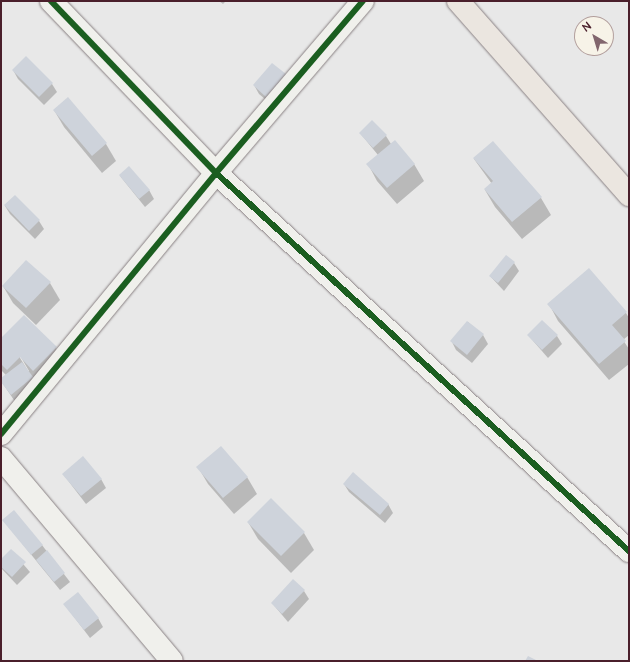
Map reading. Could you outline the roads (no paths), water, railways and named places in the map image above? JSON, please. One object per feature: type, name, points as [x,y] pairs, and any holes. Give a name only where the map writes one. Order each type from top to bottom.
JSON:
[{"type":"main road","points":[[458,1],[629,196]]},
{"type":"street","points":[[51,1],[216,174],[629,551]]},
{"type":"street","points":[[1,434],[216,174],[364,1]]},
{"type":"street","points":[[1,458],[172,661]]}]
